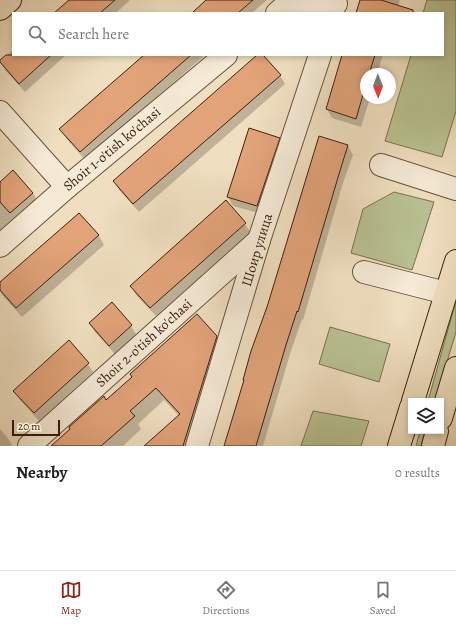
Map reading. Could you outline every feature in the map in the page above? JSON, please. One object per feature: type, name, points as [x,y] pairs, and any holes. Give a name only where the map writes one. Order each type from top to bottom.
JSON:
[{"type":"main road","points":[[0,9],[10,0]]},
{"type":"main road","points":[[414,398],[456,261]]},
{"type":"main road","points":[[444,408],[456,368]]},
{"type":"main road","points":[[399,446],[408,417]]},
{"type":"main road","points":[[433,446],[436,434]]},
{"type":"street","points":[[278,12],[284,7],[336,6]]},
{"type":"street","name":"Shoir 1-o'tish ko'chasi","points":[[0,246],[67,187],[225,56]]},
{"type":"street","name":"Шоир улица","points":[[197,446],[259,240],[320,56]]},
{"type":"street","points":[[0,112],[67,187]]},
{"type":"street","points":[[381,165],[456,189]]},
{"type":"street","name":"Shoir 2-o'tish ko'chasi","points":[[29,446],[259,240]]},
{"type":"street","points":[[364,272],[446,293]]},
{"type":"green space","points":[[427,0],[456,0],[456,111],[442,157],[385,141],[411,56],[444,56],[444,12],[423,12]]},
{"type":"green space","points":[[394,192],[434,202],[412,270],[351,253],[363,209]]},
{"type":"green space","points":[[456,301],[456,332],[436,398],[429,398]]},
{"type":"green space","points":[[330,327],[390,344],[379,382],[319,364]]},
{"type":"green space","points":[[313,411],[369,421],[361,446],[301,446]]},
{"type":"green space","points":[[419,434],[424,434],[421,446],[416,446]]},
{"type":"building","points":[[69,0],[115,0],[101,12],[55,12]]},
{"type":"building","points":[[206,0],[253,0],[239,12],[193,12]]},
{"type":"building","points":[[360,0],[381,0],[413,10],[413,12],[356,12]]},
{"type":"building","points":[[6,55],[50,56],[19,84],[0,62],[0,60]]},
{"type":"building","points":[[143,56],[190,56],[80,152],[59,129]]},
{"type":"building","points":[[256,56],[264,56],[281,75],[133,204],[113,181]]},
{"type":"building","points":[[342,56],[375,56],[371,68],[360,68],[360,104],[356,119],[326,109]]},
{"type":"building","points":[[249,128],[280,138],[257,206],[227,197]]},
{"type":"building","points":[[319,136],[348,145],[298,312],[297,311],[286,345],[256,446],[224,446],[251,351],[267,307]]},
{"type":"building","points":[[13,170],[33,193],[10,213],[0,202],[0,182]]},
{"type":"building","points":[[226,200],[246,223],[150,308],[130,286]]},
{"type":"building","points":[[79,213],[99,235],[16,308],[0,290],[0,282]]},
{"type":"building","points":[[112,302],[132,325],[109,346],[89,323]]},
{"type":"building","points":[[197,314],[217,336],[183,446],[144,446],[180,414],[156,388],[130,411],[135,416],[101,446],[51,446],[70,429],[69,427],[104,396],[106,400],[132,377],[130,374]]},
{"type":"building","points":[[69,340],[89,363],[34,413],[13,391]]}]
